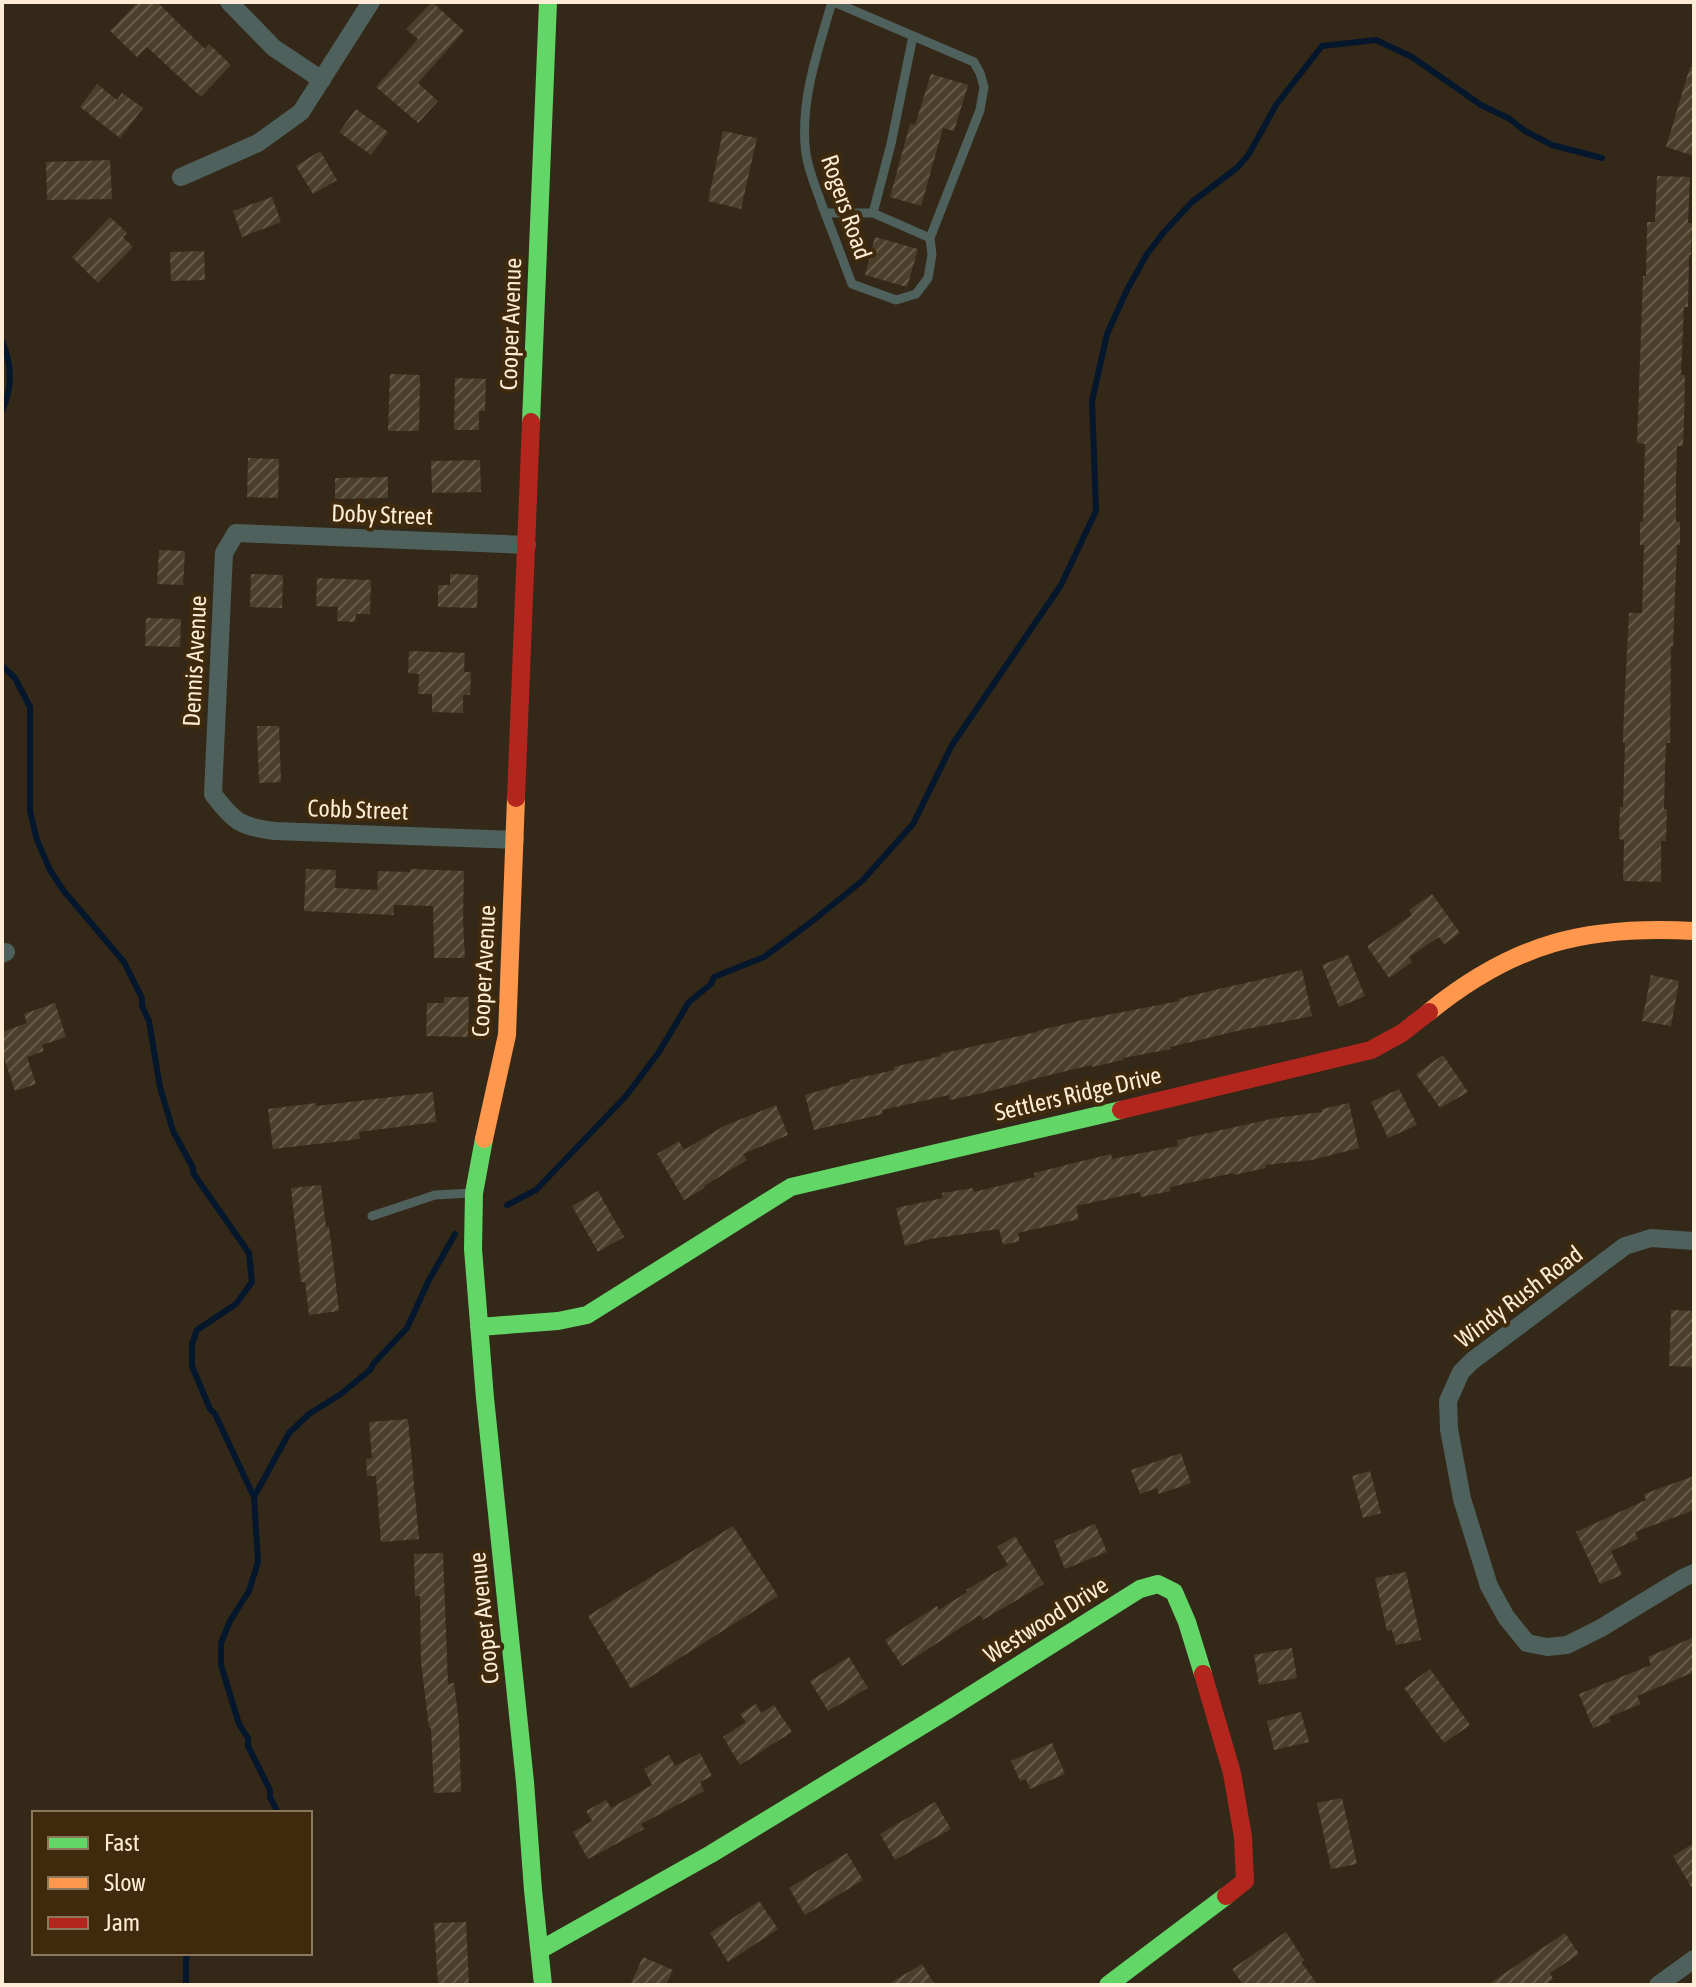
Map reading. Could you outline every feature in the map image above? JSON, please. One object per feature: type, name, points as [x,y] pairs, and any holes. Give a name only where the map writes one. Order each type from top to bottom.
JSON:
[{"type":"street","points":[[229,2],[274,48],[322,80]]},
{"type":"street","points":[[181,177],[258,143],[301,112],[371,2]]},
{"type":"street","name":"Cooper Avenue","points":[[543,1985],[473,1249],[474,1193],[479,1159],[507,1035],[548,2]]},
{"type":"street","name":"Doby Street","points":[[236,533],[527,545]]},
{"type":"street","name":"Dennis Avenue","points":[[213,794],[224,553],[236,533]]},
{"type":"street","name":"Cobb Street","points":[[213,794],[229,815],[250,828],[515,840]]},
{"type":"street","name":"Settlers Ridge Drive","points":[[479,1327],[558,1321],[587,1315],[791,1187],[1378,1047],[1472,978],[1512,957],[1551,942],[1623,929],[1694,931]]},
{"type":"street","name":"Windy Rush Road","points":[[1694,1241],[1651,1238],[1625,1246],[1472,1361],[1461,1372],[1448,1401],[1449,1429],[1462,1499],[1489,1586],[1506,1617],[1527,1643],[1547,1647],[1567,1645],[1694,1573]]},
{"type":"street","name":"Westwood Drive","points":[[540,1950],[711,1854],[1140,1589],[1158,1584],[1174,1592],[1187,1622],[1232,1773],[1243,1837],[1245,1881],[1108,1985]]},
{"type":"street","points":[[1658,1985],[1694,1959]]},
{"type":"lane","points":[[825,213],[873,213],[930,238],[980,110],[984,87],[974,62],[833,2]]},
{"type":"lane","name":"Rogers Road","points":[[833,2],[815,59],[808,97],[806,155],[852,284],[896,300],[916,294],[928,278],[932,255],[930,238]]},
{"type":"lane","points":[[873,213],[913,36]]},
{"type":"lane","points":[[372,1216],[435,1195],[474,1193]]},
{"type":"building","points":[[138,2],[157,2],[205,49],[209,44],[231,65],[201,97],[147,47],[137,57],[110,31]]},
{"type":"building","points":[[432,2],[464,31],[418,83],[438,101],[418,123],[376,87],[418,39],[406,29]]},
{"type":"building","points":[[1690,67],[1694,67],[1694,156],[1666,147]]},
{"type":"building","points":[[931,74],[968,85],[954,131],[943,128],[921,206],[890,197],[910,124],[915,125]]},
{"type":"building","points":[[97,84],[117,100],[122,93],[143,108],[120,138],[80,107]]},
{"type":"building","points":[[356,109],[388,132],[371,155],[339,132]]},
{"type":"building","points":[[723,131],[757,138],[741,209],[708,201]]},
{"type":"building","points":[[320,151],[337,180],[313,194],[296,166]]},
{"type":"building","points":[[110,160],[112,199],[47,200],[46,162]]},
{"type":"building","points":[[1657,176],[1690,177],[1688,223],[1692,223],[1681,375],[1685,375],[1683,446],[1677,446],[1676,522],[1680,522],[1680,545],[1677,545],[1671,646],[1670,743],[1666,743],[1665,769],[1666,841],[1661,841],[1661,882],[1623,881],[1624,840],[1619,839],[1620,807],[1623,807],[1629,613],[1642,613],[1644,545],[1640,545],[1640,522],[1643,522],[1645,444],[1637,443],[1647,222],[1655,222]]},
{"type":"building","points":[[272,197],[281,222],[242,237],[233,211]]},
{"type":"building","points":[[110,217],[127,233],[123,237],[133,247],[98,283],[72,257]]},
{"type":"building","points":[[875,237],[918,249],[907,287],[865,275]]},
{"type":"building","points":[[204,251],[205,280],[171,281],[170,252]]},
{"type":"building","points":[[390,374],[420,375],[419,431],[388,431]]},
{"type":"building","points":[[455,378],[486,379],[485,411],[479,411],[479,430],[454,430]]},
{"type":"building","points":[[248,458],[279,459],[278,498],[247,497]]},
{"type":"building","points":[[480,460],[481,492],[432,493],[431,461]]},
{"type":"building","points":[[388,477],[388,498],[335,499],[335,478]]},
{"type":"building","points":[[159,550],[185,551],[183,585],[157,584]]},
{"type":"building","points":[[251,574],[283,575],[282,608],[250,607]]},
{"type":"building","points":[[450,574],[478,575],[477,608],[438,607],[438,585],[450,585]]},
{"type":"building","points":[[317,578],[371,580],[370,614],[356,614],[355,622],[337,621],[338,607],[316,606]]},
{"type":"building","points":[[146,618],[181,619],[180,647],[145,646]]},
{"type":"building","points":[[409,651],[465,653],[464,672],[471,672],[470,695],[463,695],[463,713],[432,712],[432,694],[418,694],[419,674],[408,673]]},
{"type":"building","points":[[257,726],[279,726],[281,782],[259,783]]},
{"type":"building","points":[[306,869],[336,870],[335,888],[377,890],[378,871],[464,871],[465,958],[434,958],[433,906],[394,905],[394,915],[304,911]]},
{"type":"building","points":[[1432,894],[1460,933],[1444,944],[1439,937],[1409,957],[1412,962],[1389,978],[1367,946],[1412,915],[1409,910]]},
{"type":"building","points":[[1348,955],[1365,996],[1339,1007],[1322,965]]},
{"type":"building","points":[[1302,970],[1312,1016],[950,1100],[949,1095],[882,1110],[883,1114],[814,1130],[805,1095],[850,1080],[894,1070],[894,1067],[940,1054]]},
{"type":"building","points":[[1651,975],[1679,981],[1671,1026],[1642,1021]]},
{"type":"building","points":[[444,997],[469,997],[468,1037],[426,1036],[427,1003],[444,1003]]},
{"type":"building","points":[[55,1003],[66,1037],[42,1045],[44,1051],[27,1057],[36,1084],[15,1091],[2,1052],[2,1032],[27,1023],[24,1014]]},
{"type":"building","points":[[1443,1055],[1468,1092],[1440,1108],[1416,1074]]},
{"type":"building","points":[[1399,1089],[1417,1125],[1388,1138],[1371,1102]]},
{"type":"building","points":[[433,1092],[436,1122],[359,1132],[360,1139],[273,1149],[268,1109]]},
{"type":"building","points":[[1349,1103],[1359,1148],[1312,1160],[1265,1165],[1266,1168],[1170,1187],[1171,1191],[1141,1197],[1140,1192],[1076,1206],[1079,1219],[1018,1233],[1020,1241],[1003,1245],[999,1229],[930,1239],[905,1246],[896,1208],[943,1198],[942,1193],[973,1188],[974,1192],[1111,1154],[1112,1159],[1178,1146],[1177,1140],[1275,1118],[1322,1112],[1322,1109]]},
{"type":"building","points":[[776,1105],[788,1135],[743,1154],[747,1160],[684,1200],[657,1154],[679,1141],[684,1150],[724,1126]]},
{"type":"building","points":[[321,1185],[339,1311],[309,1315],[305,1282],[301,1282],[291,1188]]},
{"type":"building","points":[[598,1191],[624,1237],[598,1252],[572,1206]]},
{"type":"building","points":[[1671,1310],[1694,1311],[1693,1367],[1669,1366]]},
{"type":"building","points":[[408,1419],[419,1539],[381,1542],[376,1476],[367,1476],[366,1459],[372,1458],[369,1422]]},
{"type":"building","points":[[1181,1453],[1191,1483],[1159,1494],[1157,1488],[1140,1494],[1131,1470]]},
{"type":"building","points":[[1370,1471],[1381,1513],[1363,1518],[1352,1476]]},
{"type":"building","points":[[1694,1476],[1694,1510],[1635,1532],[1638,1539],[1611,1551],[1622,1575],[1600,1584],[1576,1532],[1646,1500],[1644,1494]]},
{"type":"building","points":[[1095,1524],[1107,1552],[1065,1569],[1054,1541]]},
{"type":"building","points":[[733,1526],[778,1596],[631,1689],[588,1616]]},
{"type":"building","points":[[1015,1536],[1044,1584],[983,1620],[980,1615],[902,1666],[885,1640],[937,1606],[939,1610],[1008,1565],[997,1547]]},
{"type":"building","points":[[443,1553],[448,1684],[454,1683],[459,1723],[461,1792],[434,1793],[431,1728],[421,1662],[420,1596],[415,1596],[414,1554]]},
{"type":"building","points":[[1406,1572],[1421,1640],[1396,1645],[1392,1630],[1387,1631],[1375,1578]]},
{"type":"building","points":[[1694,1637],[1694,1672],[1637,1696],[1641,1704],[1609,1717],[1610,1722],[1593,1728],[1579,1694],[1651,1665],[1648,1657]]},
{"type":"building","points":[[1292,1648],[1297,1678],[1259,1685],[1254,1655]]},
{"type":"building","points":[[849,1657],[868,1688],[828,1711],[810,1681]]},
{"type":"building","points":[[1430,1669],[1470,1725],[1444,1743],[1404,1688]]},
{"type":"building","points":[[756,1704],[761,1713],[774,1705],[792,1732],[740,1765],[723,1737],[746,1722],[740,1714]]},
{"type":"building","points":[[1301,1712],[1309,1742],[1274,1750],[1267,1721]]},
{"type":"building","points":[[1052,1743],[1065,1774],[1030,1789],[1026,1779],[1020,1781],[1011,1761]]},
{"type":"building","points":[[700,1753],[712,1776],[700,1782],[704,1791],[641,1824],[644,1829],[588,1859],[573,1832],[592,1821],[586,1811],[606,1800],[611,1808],[652,1785],[644,1769],[669,1755],[675,1766]]},
{"type":"building","points":[[1342,1798],[1357,1864],[1331,1869],[1317,1803]]},
{"type":"building","points":[[935,1802],[951,1829],[895,1860],[880,1834]]},
{"type":"building","points":[[1694,1843],[1694,1892],[1673,1856]]},
{"type":"building","points":[[847,1853],[863,1880],[805,1915],[789,1888]]},
{"type":"building","points":[[759,1901],[778,1929],[728,1962],[710,1933]]},
{"type":"building","points":[[466,1922],[469,1985],[438,1985],[434,1923]]},
{"type":"building","points":[[1286,1932],[1304,1960],[1301,1962],[1318,1985],[1243,1985],[1232,1969]]},
{"type":"building","points":[[1565,1933],[1579,1954],[1550,1973],[1553,1979],[1545,1985],[1487,1985]]},
{"type":"building","points":[[643,1957],[673,1970],[666,1985],[630,1985]]},
{"type":"building","points":[[922,1964],[935,1985],[887,1985]]},
{"type":"waterway","points":[[507,1205],[536,1190],[626,1096],[659,1052],[689,1002],[711,984],[714,977],[764,957],[810,923],[862,881],[913,824],[952,745],[1061,585],[1096,511],[1092,401],[1107,334],[1127,290],[1147,254],[1164,232],[1192,202],[1238,167],[1249,154],[1276,105],[1322,46],[1376,40],[1412,57],[1525,131],[1552,145],[1602,158]]},
{"type":"waterway","points":[[2,341],[10,376],[2,411]]},
{"type":"waterway","points":[[2,666],[15,678],[30,707],[30,811],[37,840],[63,890],[124,962],[142,998],[149,1021],[160,1087],[173,1131],[193,1173],[249,1253],[252,1282],[236,1304],[197,1330],[192,1344],[192,1366],[254,1497],[258,1562],[249,1591],[230,1621],[221,1643],[221,1665],[239,1724],[248,1738],[248,1746],[277,1811]]},
{"type":"waterway","points":[[254,1497],[289,1433],[309,1414],[341,1394],[370,1370],[407,1328],[455,1234]]},
{"type":"waterway","points":[[186,1985],[187,1955]]},
{"type":"traffic: fast","points":[[531,422],[548,2]]},
{"type":"traffic: fast","points":[[479,1327],[558,1321],[587,1315],[791,1187],[1121,1110]]},
{"type":"traffic: fast","points":[[484,1139],[474,1193],[473,1249],[543,1985]]},
{"type":"traffic: fast","points":[[540,1950],[711,1854],[1140,1589],[1158,1584],[1174,1592],[1203,1674]]},
{"type":"traffic: fast","points":[[1108,1985],[1226,1896]]},
{"type":"traffic: slow","points":[[484,1139],[507,1035],[516,798]]},
{"type":"traffic: slow","points":[[1429,1012],[1491,969],[1553,943],[1619,931],[1694,931]]},
{"type":"traffic: jam","points":[[516,798],[531,422]]},
{"type":"traffic: jam","points":[[1121,1110],[1371,1050],[1402,1033],[1429,1012]]},
{"type":"traffic: jam","points":[[1203,1674],[1232,1773],[1243,1837],[1245,1881],[1226,1896]]}]
